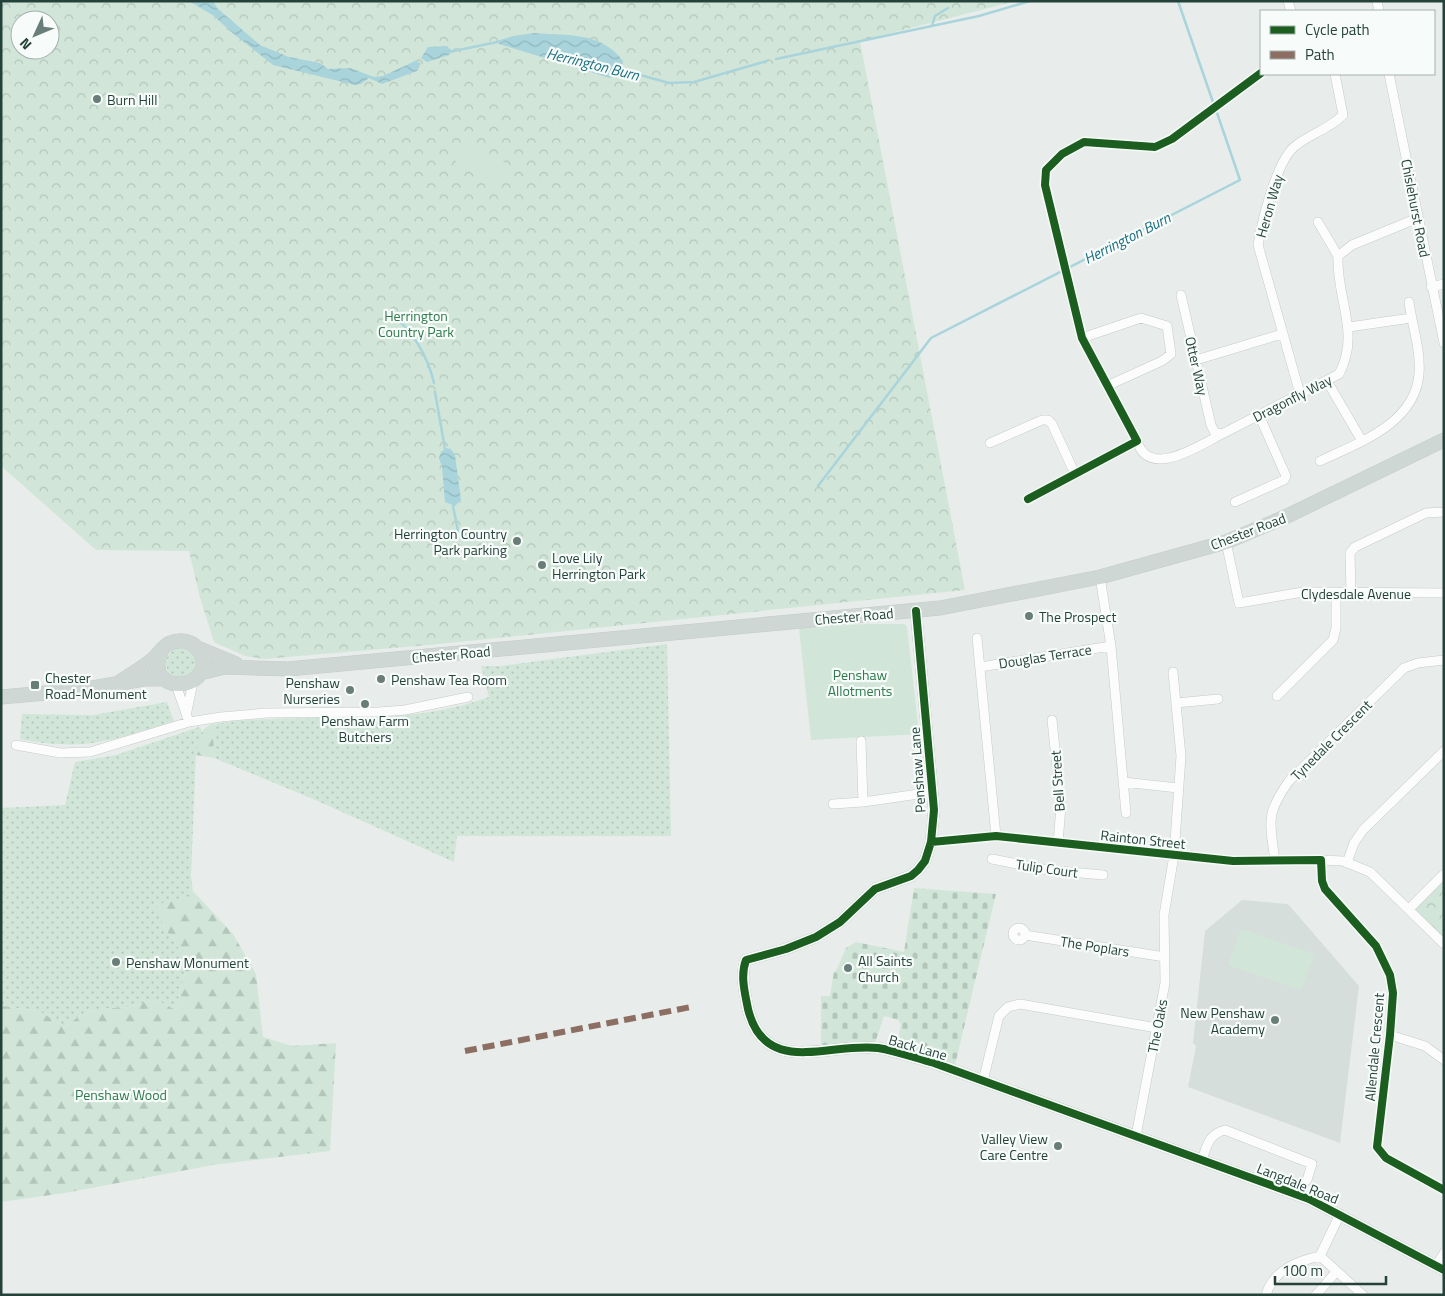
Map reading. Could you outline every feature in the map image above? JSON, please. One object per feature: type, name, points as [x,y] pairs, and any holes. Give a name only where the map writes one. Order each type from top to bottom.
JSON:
[{"type":"main road","name":"Chester Road","points":[[196,677],[217,668],[244,666],[288,669],[940,608],[1100,577],[1226,542],[1283,518],[1441,438]]},
{"type":"main road","points":[[1,697],[81,690],[144,679],[170,682],[196,677],[202,660],[196,646],[179,640],[168,644],[120,682]]},
{"type":"main road","name":"Chester Road","points":[[196,646],[244,666]]},
{"type":"main road","points":[[161,651],[158,659],[158,669],[170,682]]},
{"type":"street","name":"Dragonfly Way","points":[[1260,74],[1172,140],[1155,147],[1108,142],[1084,142],[1062,154],[1046,170],[1045,185],[1082,338],[1109,385],[1139,447],[1153,459],[1172,459],[1339,374],[1347,358],[1349,327],[1337,270],[1338,256]]},
{"type":"street","name":"Heron Way","points":[[1300,394],[1258,245],[1262,222],[1283,161],[1294,147],[1332,125],[1343,115],[1335,75]]},
{"type":"street","name":"Chislehurst Road","points":[[1390,75],[1431,287],[1444,342]]},
{"type":"street","points":[[1318,222],[1338,256],[1352,245],[1418,218]]},
{"type":"street","points":[[1431,287],[1444,284]]},
{"type":"street","name":"Otter Way","points":[[1181,295],[1211,425],[1220,434]]},
{"type":"street","points":[[1320,461],[1362,441],[1402,415],[1415,393],[1419,375],[1419,354],[1409,302]]},
{"type":"street","points":[[1082,338],[1141,318],[1167,326],[1171,354],[1162,361],[1109,385]]},
{"type":"street","points":[[1349,327],[1411,318]]},
{"type":"street","points":[[1196,360],[1282,334]]},
{"type":"street","points":[[1327,381],[1362,441]]},
{"type":"street","points":[[1235,502],[1280,482],[1286,476],[1258,416]]},
{"type":"street","points":[[990,443],[1042,420],[1048,420],[1052,424],[1075,474]]},
{"type":"street","points":[[1028,499],[1137,441]]},
{"type":"street","points":[[1351,592],[1350,553],[1355,547],[1426,513],[1444,512]]},
{"type":"street","name":"Clydesdale Avenue","points":[[1226,542],[1239,603],[1303,592],[1444,593]]},
{"type":"street","points":[[1100,577],[1111,646],[1126,813]]},
{"type":"street","points":[[1277,696],[1333,640],[1336,628],[1336,592]]},
{"type":"street","name":"Penshaw Lane","points":[[743,967],[749,958],[786,949],[830,929],[875,889],[911,876],[925,861],[931,842],[934,810],[916,610]]},
{"type":"street","points":[[977,638],[996,836]]},
{"type":"street","name":"Douglas Terrace","points":[[980,667],[1111,646]]},
{"type":"street","name":"Tynedale Crescent","points":[[1275,861],[1271,813],[1277,798],[1288,781],[1404,668],[1418,663],[1444,660]]},
{"type":"street","name":"The Oaks","points":[[1136,1136],[1165,983],[1164,915],[1174,855],[1181,756],[1173,672]]},
{"type":"street","points":[[188,722],[187,711],[196,677]]},
{"type":"street","points":[[170,682],[187,711]]},
{"type":"street","points":[[16,745],[60,753],[90,752],[188,722],[244,714],[357,713],[405,710],[468,697]]},
{"type":"street","points":[[1176,703],[1218,699]]},
{"type":"street","name":"Bell Street","points":[[1052,720],[1061,806],[1054,842]]},
{"type":"street","points":[[861,741],[863,802]]},
{"type":"street","points":[[1347,863],[1354,844],[1363,830],[1444,751]]},
{"type":"street","points":[[1123,782],[1178,788]]},
{"type":"street","points":[[833,804],[863,802],[932,792]]},
{"type":"street","name":"Rainton Street","points":[[931,842],[996,836],[1233,861],[1275,861]]},
{"type":"street","name":"Tulip Court","points":[[992,860],[1048,870],[1103,874]]},
{"type":"street","points":[[1275,861],[1321,860],[1347,863],[1370,872],[1444,944]]},
{"type":"street","name":"Allendale Crescent","points":[[1321,860],[1322,881],[1325,889],[1367,934],[1383,957],[1390,975],[1393,993],[1390,1035],[1377,1147],[1386,1158],[1444,1190]]},
{"type":"street","points":[[1409,908],[1444,874]]},
{"type":"street","name":"The Poplars","points":[[1025,935],[1165,957]]},
{"type":"street","name":"Back Lane","points":[[743,967],[744,988],[750,1019],[755,1031],[768,1044],[802,1053],[877,1048],[934,1063],[1136,1136]]},
{"type":"street","points":[[983,1081],[999,1016],[1008,1007],[1020,1004],[1157,1028]]},
{"type":"street","points":[[1390,1035],[1425,1046],[1444,1060]]},
{"type":"street","points":[[1202,1160],[1208,1140],[1216,1132],[1225,1130],[1312,1164],[1307,1180]]},
{"type":"street","name":"Langdale Road","points":[[1136,1136],[1309,1199],[1440,1268]]},
{"type":"street","points":[[1320,1256],[1340,1214]]},
{"type":"street","points":[[1440,1268],[1444,1253]]},
{"type":"street","points":[[1320,1256],[1363,1295]]},
{"type":"street","points":[[1266,1295],[1268,1288],[1286,1268],[1298,1261],[1320,1256]]},
{"type":"street","points":[[1316,1295],[1336,1272]]},
{"type":"shaded area","name":"New Penshaw Academy","points":[[1242,900],[1288,904],[1359,986],[1340,1143],[1188,1087],[1196,1046],[1193,1043],[1205,931]]},
{"type":"green space","name":"Herrington Country Park","points":[[1,1],[1016,1],[860,41],[965,590],[429,645],[264,659],[245,656],[214,642],[200,598],[189,551],[96,550],[1,466]]},
{"type":"green space","points":[[465,142],[477,145],[488,156],[506,163],[505,167],[509,169],[501,175],[490,195],[486,192],[485,183],[466,167],[458,166],[454,158],[461,144]]},
{"type":"green space","name":"Penshaw Allotments","points":[[904,624],[907,626],[919,734],[811,740],[799,628]]},
{"type":"green space","points":[[667,644],[671,836],[457,836],[454,862],[313,799],[214,758],[213,724],[248,720],[352,718],[421,713],[455,707],[489,697],[481,666],[501,666]]},
{"type":"green space","points":[[181,648],[187,649],[195,657],[195,669],[187,677],[181,678],[175,677],[167,669],[166,663],[167,657],[175,649]]},
{"type":"green space","points":[[167,702],[174,721],[133,734],[81,744],[43,743],[20,739],[22,714],[93,715]]},
{"type":"green space","points":[[213,724],[214,758],[196,755],[202,732]]},
{"type":"green space","points":[[199,727],[202,730],[196,755],[191,876],[193,891],[177,902],[163,925],[184,956],[185,972],[176,1010],[156,1000],[127,1007],[100,1009],[82,1014],[65,1027],[39,1011],[1,1006],[1,808],[65,805],[75,762],[116,755]]},
{"type":"green space","points":[[1444,874],[1444,944],[1409,909]]},
{"type":"green space","points":[[914,888],[996,894],[955,1065],[911,1054],[897,1045],[901,1024],[898,1020],[884,1016],[875,1043],[821,1047],[821,996],[830,996],[834,971],[836,971],[846,948],[856,942],[904,952]]},
{"type":"green space","name":"Penshaw Wood","points":[[193,891],[233,934],[256,974],[263,1037],[292,1046],[336,1043],[330,1151],[213,1165],[65,1193],[1,1202],[1,1006],[39,1011],[65,1027],[82,1014],[100,1009],[127,1007],[156,1000],[176,1010],[185,972],[184,956],[163,925],[156,907],[169,899],[177,902]]},
{"type":"green space","points":[[1241,929],[1314,954],[1301,990],[1228,965]]},
{"type":"water","points":[[189,1],[213,1],[217,8],[260,45],[289,57],[320,63],[328,69],[350,68],[374,77],[383,76],[415,61],[421,63],[417,71],[382,84],[369,78],[361,84],[355,85],[273,65],[214,16]]},
{"type":"water","points":[[534,33],[571,35],[604,44],[623,61],[619,75],[610,78],[499,44],[500,40]]},
{"type":"water","points":[[447,46],[452,51],[449,55],[427,62],[421,58],[428,47]]},
{"type":"water","points":[[446,448],[451,449],[455,455],[461,500],[455,506],[445,502],[442,467],[439,458],[441,452]]},
{"type":"waterway","name":"Herrington Burn","points":[[776,59],[979,16],[1030,1]]},
{"type":"waterway","name":"Herrington Burn","points":[[1178,1],[1214,105]]},
{"type":"waterway","points":[[932,26],[935,16],[948,8]]},
{"type":"waterway","name":"Herrington Burn","points":[[449,52],[502,41]]},
{"type":"waterway","name":"Herrington Burn","points":[[619,69],[669,83],[694,82],[767,61]]},
{"type":"waterway","name":"Herrington Burn","points":[[818,486],[931,338],[1240,180],[1216,110]]},
{"type":"waterway","points":[[388,313],[404,326],[417,343],[428,363],[434,383]]},
{"type":"waterway","points":[[435,392],[445,449]]},
{"type":"waterway","points":[[453,506],[458,531]]},
{"type":"marked path","points":[[465,1051],[691,1007]]},
{"type":"cycle path","points":[[1028,499],[1137,441],[1082,338],[1045,185],[1046,170],[1062,154],[1084,142],[1155,147],[1172,139],[1260,74]]},
{"type":"cycle path","points":[[916,611],[934,810],[931,842],[925,861],[911,876],[875,889],[840,922],[816,937],[786,949],[746,960],[743,972],[744,991],[756,1030],[769,1043],[784,1050],[801,1052],[859,1047],[878,1048],[934,1063],[1309,1199],[1444,1270]]},
{"type":"cycle path","points":[[931,842],[996,836],[1233,861],[1321,860],[1322,881],[1325,889],[1376,946],[1390,975],[1393,993],[1390,1035],[1377,1147],[1386,1158],[1444,1190]]},
{"type":"place","name":"Burn Hill","points":[[97,99]]},
{"type":"place","name":"Herrington Country Park parking","points":[[517,541]]},
{"type":"place","name":"Love Lily Herrington Park","points":[[542,565]]},
{"type":"place","name":"The Prospect","points":[[1029,616]]},
{"type":"place","name":"Penshaw Tea Room","points":[[381,679]]},
{"type":"place","name":"Chester Road-Monument","points":[[35,685]]},
{"type":"place","name":"Penshaw Nurseries","points":[[350,690]]},
{"type":"place","name":"Penshaw Farm Butchers","points":[[365,704]]},
{"type":"place","name":"Penshaw Monument","points":[[116,962]]},
{"type":"place","name":"All Saints Church","points":[[848,968]]},
{"type":"place","name":"New Penshaw Academy","points":[[1275,1020]]},
{"type":"place","name":"Valley View Care Centre","points":[[1058,1146]]}]
